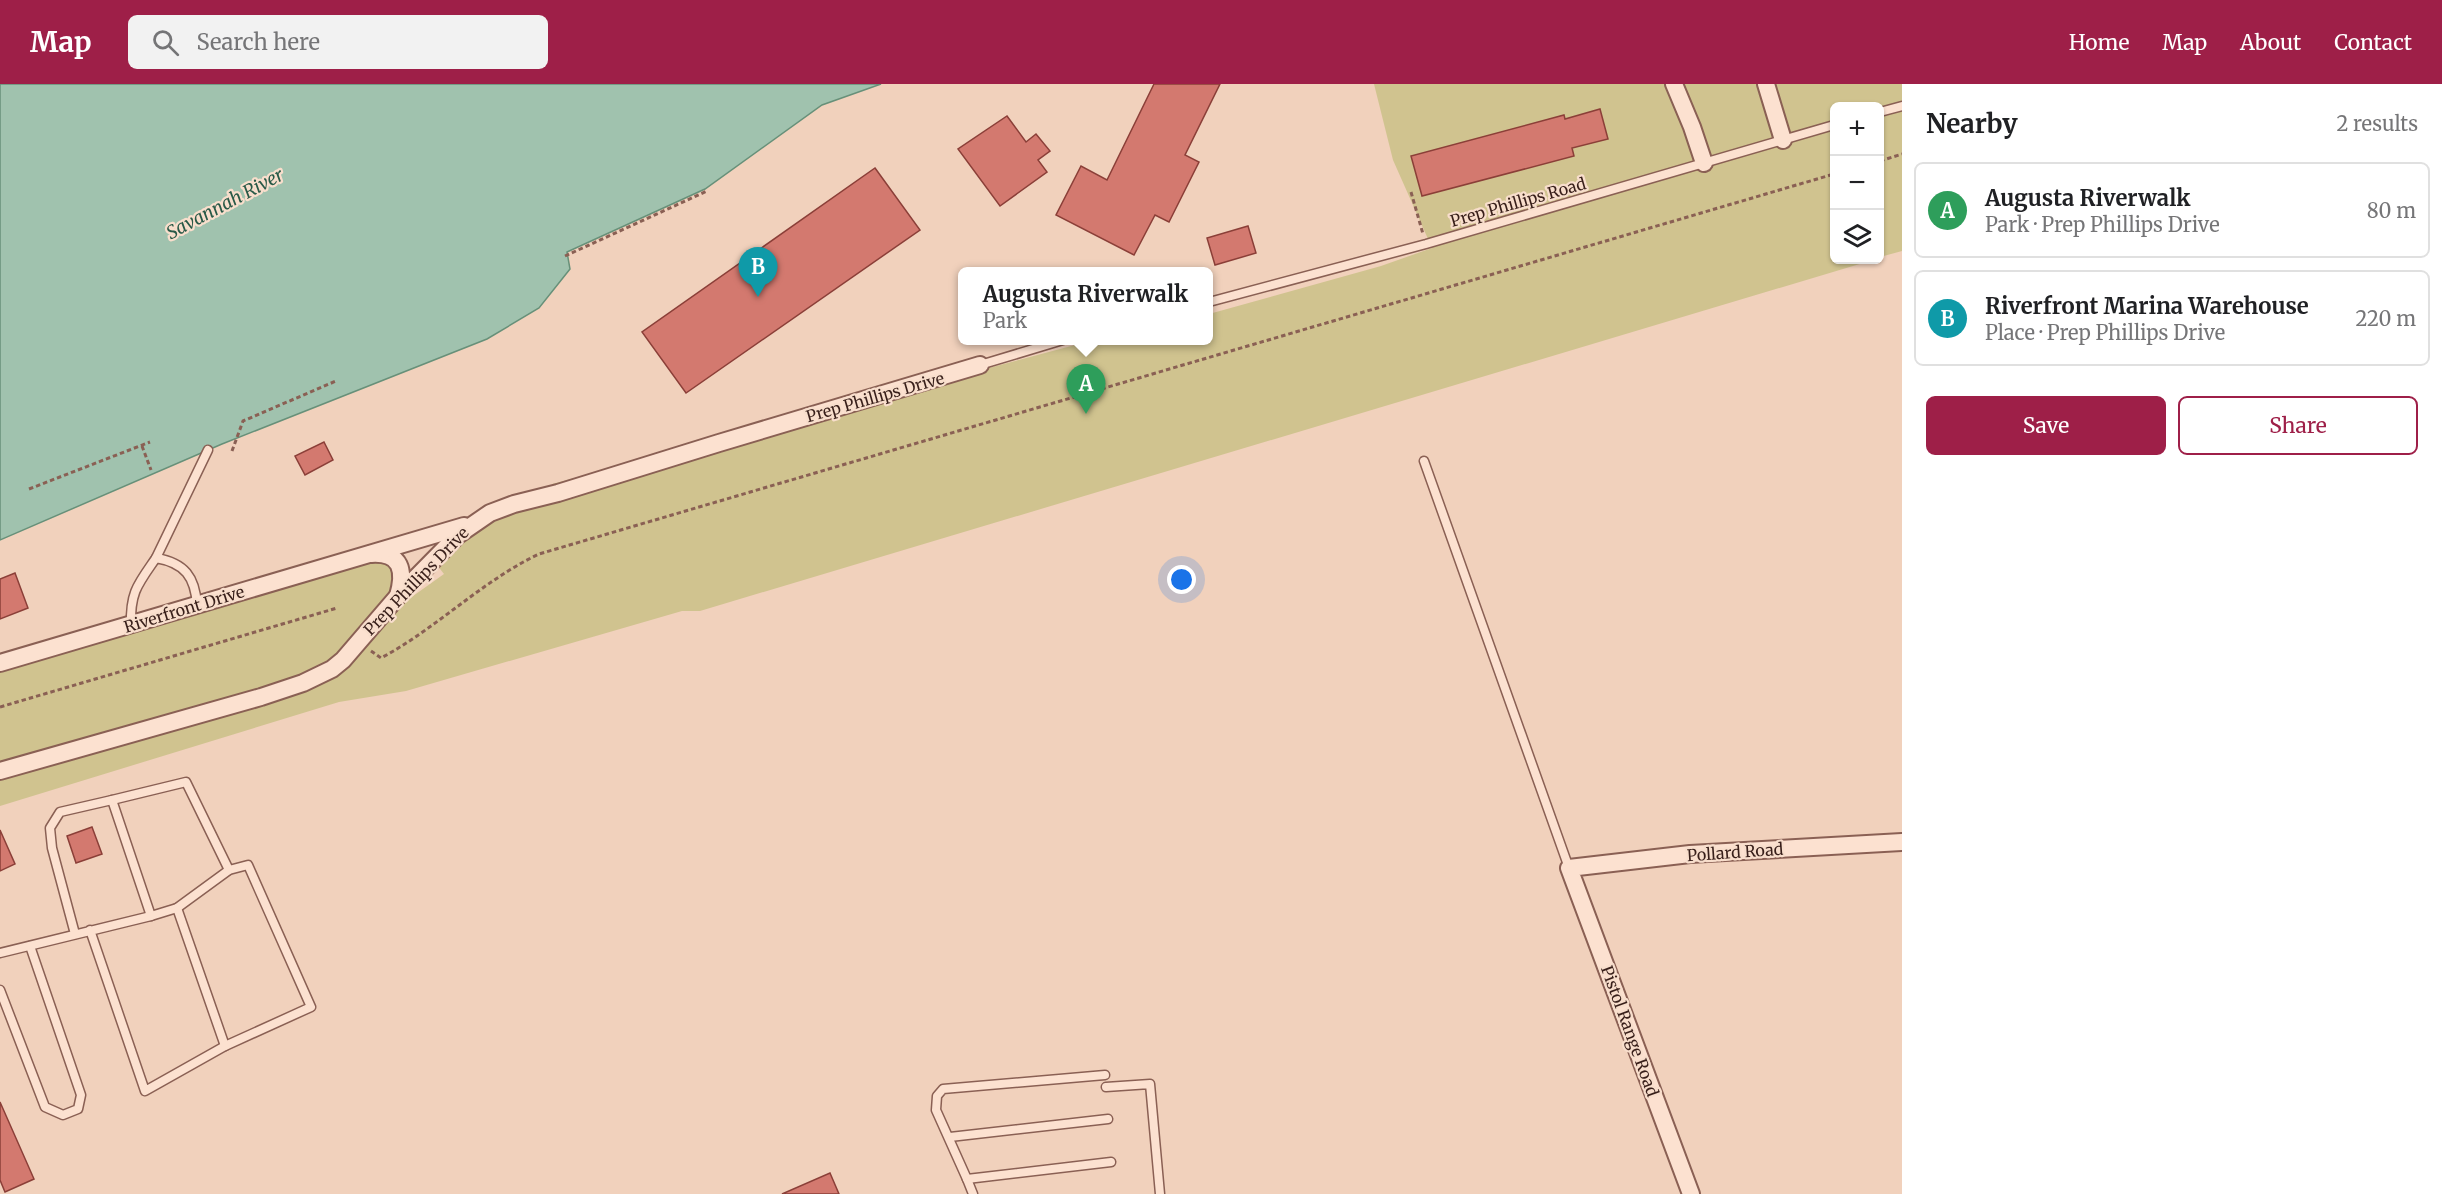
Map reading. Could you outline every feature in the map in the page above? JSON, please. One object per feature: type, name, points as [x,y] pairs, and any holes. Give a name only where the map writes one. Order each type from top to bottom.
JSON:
[{"type":"street","points":[[1674,84],[1704,163]]},
{"type":"street","points":[[1766,84],[1783,140]]},
{"type":"street","name":"Prep Phillips Drive","points":[[0,771],[261,697],[303,683],[332,669],[398,596],[458,535],[490,513],[980,365]]},
{"type":"street","name":"Riverfront Drive","points":[[0,663],[471,525]]},
{"type":"street","points":[[367,554],[389,556],[398,563],[403,579],[398,596]]},
{"type":"street","name":"Pollard Road","points":[[1569,868],[1690,854],[1902,842]]},
{"type":"street","name":"Pistol Range Road","points":[[1569,868],[1691,1194]]},
{"type":"lane","points":[[1884,111],[1902,106]]},
{"type":"lane","name":"Prep Phillips Road","points":[[1213,301],[1426,244],[1830,126]]},
{"type":"lane","points":[[980,365],[1046,345]]},
{"type":"lane","points":[[131,625],[130,603],[135,589],[156,558],[208,450]]},
{"type":"lane","points":[[1424,461],[1569,868]]},
{"type":"lane","points":[[156,558],[181,566],[186,571],[196,590],[197,605]]},
{"type":"lane","points":[[75,934],[52,849],[50,828],[60,812],[186,782],[229,870]]},
{"type":"lane","points":[[112,800],[152,916]]},
{"type":"lane","points":[[0,953],[90,930],[152,916],[177,908],[229,870],[248,865],[310,1007],[225,1046],[145,1091],[90,930]]},
{"type":"lane","points":[[177,908],[225,1046]]},
{"type":"lane","points":[[0,990],[45,1107],[63,1115],[78,1108],[81,1095],[30,946]]},
{"type":"lane","points":[[973,1194],[950,1137],[936,1110],[937,1096],[943,1089],[1105,1075]]},
{"type":"lane","points":[[1106,1087],[1150,1084],[1160,1194]]},
{"type":"lane","points":[[950,1137],[1108,1119]]},
{"type":"lane","points":[[967,1179],[1111,1162]]},
{"type":"path","points":[[1884,160],[1902,154]]},
{"type":"path","points":[[358,642],[381,658],[408,643],[514,566],[539,554],[1830,175]]},
{"type":"path","points":[[565,256],[707,191]]},
{"type":"path","points":[[1411,192],[1426,244]]},
{"type":"path","points":[[232,451],[243,421],[336,381]]},
{"type":"path","points":[[29,489],[150,442]]},
{"type":"path","points":[[141,446],[151,470]]},
{"type":"path","points":[[0,707],[337,608]]},
{"type":"shaded area","points":[[1374,84],[1902,84],[1902,251],[1884,256],[1884,102],[1830,102],[1830,264],[1860,264],[700,611],[682,611],[406,691],[339,702],[0,806],[0,671],[380,560],[387,563],[395,572],[399,606],[444,574],[437,565],[484,524],[556,499],[552,484],[1075,345],[1213,345],[1213,313],[1381,266],[1432,248],[1393,160]]},
{"type":"water","name":"Savannah River","points":[[0,84],[881,84],[822,105],[705,189],[567,252],[570,269],[539,308],[487,339],[222,444],[0,540]]},
{"type":"building","points":[[1154,84],[1220,84],[1185,155],[1199,162],[1169,222],[1155,215],[1134,255],[1056,215],[1081,166],[1107,180]]},
{"type":"building","points":[[1600,109],[1608,139],[1572,148],[1574,156],[1422,196],[1411,156],[1564,115],[1565,119]]},
{"type":"building","points":[[1007,116],[1026,142],[1036,134],[1050,151],[1038,160],[1047,172],[1000,206],[958,149]]},
{"type":"building","points":[[875,168],[920,230],[686,393],[642,332]]},
{"type":"building","points":[[1248,226],[1256,253],[1215,265],[1207,238]]},
{"type":"building","points":[[324,442],[333,460],[305,475],[295,456]]},
{"type":"building","points":[[15,573],[28,608],[0,619],[0,579]]},
{"type":"building","points":[[92,827],[102,854],[76,863],[67,836]]},
{"type":"building","points":[[0,830],[15,864],[0,871]]},
{"type":"building","points":[[0,1102],[34,1179],[5,1192],[0,1180]]},
{"type":"building","points":[[830,1173],[839,1194],[782,1194]]},
{"type":"place","name":"Riverfront Marina Warehouse","points":[[758,297]]},
{"type":"place","name":"Augusta Riverwalk","points":[[1086,414]]}]
